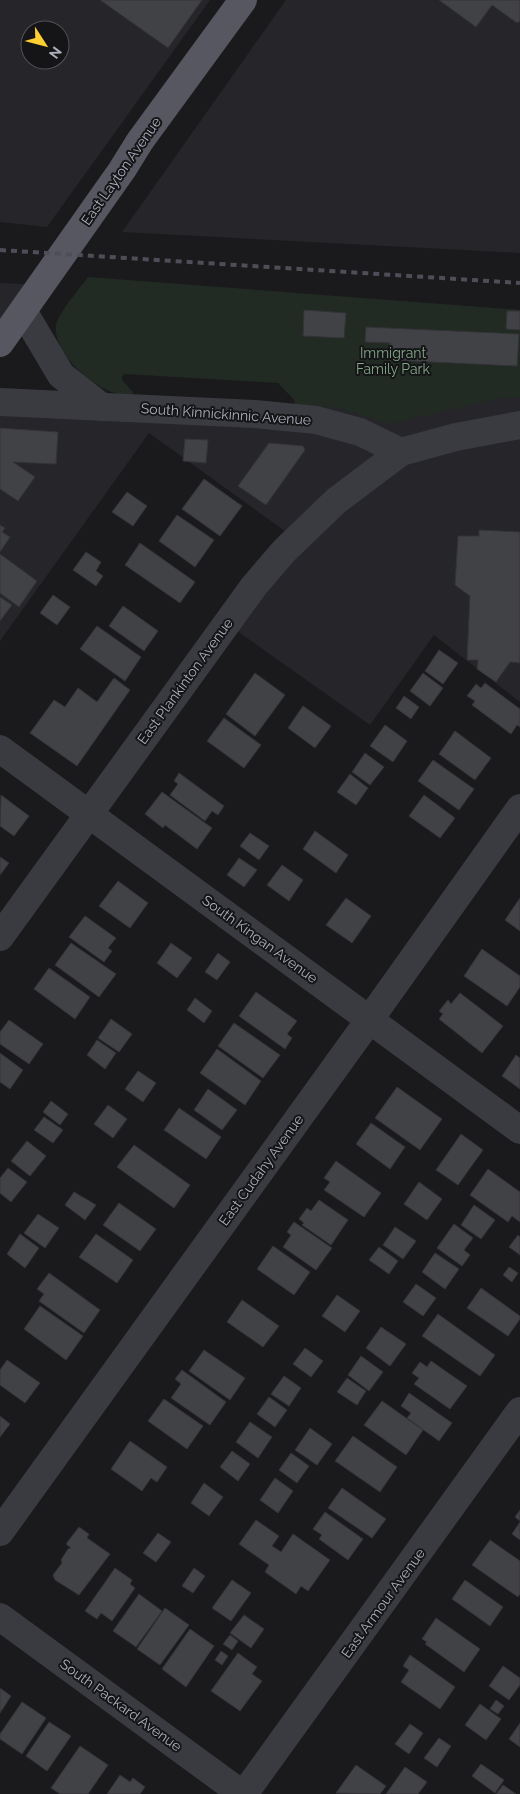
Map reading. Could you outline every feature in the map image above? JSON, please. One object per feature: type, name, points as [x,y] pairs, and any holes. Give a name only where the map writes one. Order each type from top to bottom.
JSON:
[{"type":"main road","name":"East Layton Avenue","points":[[0,343],[122,170],[140,141],[243,0]]},
{"type":"street","points":[[23,311],[61,375],[102,406]]},
{"type":"street","name":"South Kinnickinnic Avenue","points":[[0,402],[255,414],[316,420],[360,432],[401,452]]},
{"type":"street","points":[[401,452],[456,436],[520,425]]},
{"type":"street","name":"East Plankinton Avenue","points":[[0,937],[254,586],[284,551],[336,500],[401,452]]},
{"type":"street","name":"South Kingan Avenue","points":[[0,748],[520,1130]]},
{"type":"street","name":"East Cudahy Avenue","points":[[0,1532],[520,808]]},
{"type":"street","name":"East Armour Avenue","points":[[243,1794],[520,1410]]},
{"type":"street","name":"South Packard Avenue","points":[[0,1617],[243,1794]]},
{"type":"shaded area","points":[[0,0],[210,0],[47,227],[0,222]]},
{"type":"shaded area","points":[[286,0],[520,0],[520,253],[122,232]]},
{"type":"shaded area","points":[[0,283],[41,285],[0,343]]},
{"type":"shaded area","points":[[298,294],[520,310],[520,702],[434,635],[370,725],[247,638],[227,623],[296,539],[149,433],[0,641],[0,402],[294,417]]},
{"type":"green space","name":"Immigrant Family Park","points":[[88,277],[520,310],[520,397],[505,397],[390,424],[338,408],[299,405],[278,383],[125,374],[122,376],[122,380],[133,392],[132,395],[121,394],[95,383],[82,373],[62,350],[57,337],[57,320]]},
{"type":"building","points":[[100,0],[202,0],[168,48]]},
{"type":"building","points":[[439,0],[520,0],[520,21],[517,23],[492,5],[476,27]]},
{"type":"building","points":[[304,310],[346,313],[344,338],[303,336]]},
{"type":"building","points":[[507,311],[520,311],[520,330],[506,329]]},
{"type":"building","points":[[366,327],[519,334],[517,366],[389,360],[390,343],[365,342]]},
{"type":"building","points":[[0,428],[58,432],[56,464],[13,462],[35,477],[18,501],[0,489]]},
{"type":"building","points":[[185,439],[208,440],[206,463],[183,461]]},
{"type":"building","points":[[269,443],[303,446],[305,450],[266,505],[238,486]]},
{"type":"building","points":[[204,479],[242,506],[220,536],[182,509]]},
{"type":"building","points":[[127,492],[147,506],[133,526],[112,512]]},
{"type":"building","points":[[177,515],[214,540],[195,567],[159,541]]},
{"type":"building","points":[[0,525],[5,528],[2,532],[10,537],[0,552]]},
{"type":"building","points":[[479,530],[520,532],[520,663],[510,662],[496,682],[477,669],[478,660],[467,660],[470,596],[455,585],[458,536],[479,536]]},
{"type":"building","points":[[140,543],[195,582],[180,603],[125,565]]},
{"type":"building","points":[[86,552],[101,562],[96,571],[103,576],[96,586],[73,570]]},
{"type":"building","points":[[0,554],[37,581],[19,607],[0,593]]},
{"type":"building","points":[[53,595],[70,607],[57,625],[40,613]]},
{"type":"building","points":[[0,597],[12,605],[0,621]]},
{"type":"building","points":[[123,606],[158,631],[144,651],[109,626]]},
{"type":"building","points":[[97,626],[141,657],[125,681],[80,649]]},
{"type":"building","points":[[439,650],[458,663],[443,684],[425,671]]},
{"type":"building","points":[[255,673],[285,695],[255,736],[226,714]]},
{"type":"building","points":[[423,673],[443,688],[430,706],[410,691]]},
{"type":"building","points":[[114,678],[130,690],[77,766],[30,733],[54,700],[65,707],[78,688],[97,702]]},
{"type":"building","points":[[485,683],[520,709],[520,727],[517,725],[511,734],[472,705],[475,701],[467,696],[476,684],[481,688]]},
{"type":"building","points":[[404,696],[419,707],[411,719],[396,708]]},
{"type":"building","points":[[303,706],[331,726],[315,748],[288,728]]},
{"type":"building","points":[[224,718],[261,745],[244,768],[207,741]]},
{"type":"building","points":[[385,725],[407,741],[393,762],[370,746]]},
{"type":"building","points":[[455,731],[491,758],[475,780],[439,754]]},
{"type":"building","points":[[365,753],[384,767],[370,785],[352,772]]},
{"type":"building","points":[[433,760],[474,789],[459,810],[418,781]]},
{"type":"building","points":[[179,773],[224,806],[218,815],[212,811],[205,821],[170,795],[178,784],[174,781]]},
{"type":"building","points":[[350,774],[368,788],[356,805],[337,792]]},
{"type":"building","points":[[162,792],[212,828],[197,849],[165,825],[163,828],[145,814]]},
{"type":"building","points":[[1,795],[29,816],[14,836],[0,826]]},
{"type":"building","points":[[424,795],[455,818],[440,838],[409,816]]},
{"type":"building","points":[[315,831],[348,855],[336,873],[303,849]]},
{"type":"building","points":[[250,833],[269,846],[259,860],[240,846]]},
{"type":"building","points":[[0,857],[9,863],[0,875]]},
{"type":"building","points":[[239,858],[257,870],[244,887],[227,875]]},
{"type":"building","points":[[282,865],[303,880],[289,901],[267,885]]},
{"type":"building","points":[[118,881],[148,903],[130,928],[99,906]]},
{"type":"building","points":[[346,898],[371,916],[352,943],[326,925]]},
{"type":"building","points":[[520,898],[520,931],[505,920]]},
{"type":"building","points":[[85,916],[116,938],[108,948],[112,951],[104,962],[69,937]]},
{"type":"building","points":[[71,943],[116,974],[99,997],[55,965]]},
{"type":"building","points":[[171,943],[192,958],[177,978],[157,963]]},
{"type":"building","points":[[482,949],[520,976],[520,987],[507,1006],[464,976]]},
{"type":"building","points":[[218,953],[230,962],[217,980],[205,972]]},
{"type":"building","points":[[49,968],[90,997],[75,1019],[34,989]]},
{"type":"building","points":[[256,992],[297,1021],[287,1034],[292,1038],[285,1049],[239,1016]]},
{"type":"building","points":[[460,993],[503,1026],[482,1053],[439,1019],[443,1014],[439,1011],[448,1000],[451,1004]]},
{"type":"building","points":[[195,998],[212,1011],[204,1023],[187,1010]]},
{"type":"building","points":[[111,1019],[132,1034],[119,1052],[98,1038]]},
{"type":"building","points":[[9,1020],[43,1044],[29,1064],[0,1044],[0,1032]]},
{"type":"building","points":[[234,1023],[280,1055],[263,1078],[218,1046]]},
{"type":"building","points":[[97,1040],[116,1053],[105,1069],[87,1055]]},
{"type":"building","points":[[217,1049],[261,1081],[245,1105],[200,1073]]},
{"type":"building","points":[[0,1053],[23,1070],[10,1089],[0,1082]]},
{"type":"building","points":[[516,1055],[520,1058],[520,1089],[502,1076]]},
{"type":"building","points":[[138,1071],[156,1083],[143,1102],[125,1089]]},
{"type":"building","points":[[397,1087],[442,1119],[420,1150],[375,1118]]},
{"type":"building","points":[[208,1089],[237,1110],[222,1130],[194,1110]]},
{"type":"building","points":[[51,1101],[68,1114],[60,1125],[43,1112]]},
{"type":"building","points":[[108,1105],[127,1119],[113,1138],[94,1124]]},
{"type":"building","points":[[179,1108],[221,1137],[206,1159],[164,1130]]},
{"type":"building","points":[[44,1117],[63,1130],[53,1143],[34,1130]]},
{"type":"building","points":[[371,1123],[405,1147],[390,1169],[356,1144]]},
{"type":"building","points":[[461,1134],[483,1150],[458,1185],[436,1170]]},
{"type":"building","points":[[27,1141],[46,1156],[30,1176],[11,1161]]},
{"type":"building","points":[[134,1145],[190,1185],[174,1208],[117,1167]]},
{"type":"building","points":[[336,1161],[381,1193],[364,1217],[324,1190],[330,1182],[324,1178]]},
{"type":"building","points":[[8,1168],[27,1182],[11,1202],[0,1193],[0,1178]]},
{"type":"building","points":[[488,1169],[520,1192],[520,1222],[512,1216],[508,1222],[470,1195]]},
{"type":"building","points":[[419,1182],[442,1199],[427,1220],[404,1204]]},
{"type":"building","points":[[74,1192],[96,1205],[85,1220],[65,1205]]},
{"type":"building","points":[[319,1200],[348,1220],[331,1245],[302,1225],[304,1223],[299,1219],[307,1208],[311,1211]]},
{"type":"building","points":[[119,1203],[156,1229],[140,1251],[103,1225]]},
{"type":"building","points":[[474,1205],[495,1220],[481,1239],[461,1225]]},
{"type":"building","points":[[38,1214],[59,1228],[45,1248],[24,1233]]},
{"type":"building","points":[[294,1222],[332,1248],[316,1270],[283,1247],[291,1235],[287,1232]]},
{"type":"building","points":[[454,1224],[473,1238],[464,1250],[470,1255],[462,1266],[437,1248]]},
{"type":"building","points":[[395,1227],[416,1241],[403,1259],[383,1245]]},
{"type":"building","points":[[20,1234],[39,1248],[25,1268],[7,1254]]},
{"type":"building","points":[[96,1234],[133,1260],[117,1283],[79,1257]]},
{"type":"building","points":[[518,1235],[520,1237],[520,1255],[509,1247]]},
{"type":"building","points":[[273,1246],[310,1272],[294,1295],[257,1269]]},
{"type":"building","points":[[379,1247],[398,1261],[389,1274],[369,1260]]},
{"type":"building","points":[[435,1253],[459,1269],[445,1289],[422,1272]]},
{"type":"building","points":[[509,1267],[518,1273],[512,1282],[503,1275]]},
{"type":"building","points":[[49,1273],[100,1310],[84,1333],[39,1301],[44,1294],[37,1289]]},
{"type":"building","points":[[416,1284],[436,1298],[423,1316],[403,1302]]},
{"type":"building","points":[[481,1288],[520,1316],[520,1319],[508,1336],[467,1308]]},
{"type":"building","points":[[337,1295],[360,1311],[345,1332],[322,1316]]},
{"type":"building","points":[[242,1300],[279,1326],[263,1347],[227,1322]]},
{"type":"building","points":[[40,1306],[83,1336],[66,1360],[24,1329]]},
{"type":"building","points":[[438,1314],[495,1355],[480,1376],[422,1336]]},
{"type":"building","points":[[381,1327],[406,1344],[390,1366],[366,1348]]},
{"type":"building","points":[[305,1348],[323,1361],[311,1377],[293,1364]]},
{"type":"building","points":[[204,1350],[245,1378],[230,1400],[189,1371]]},
{"type":"building","points":[[361,1356],[383,1372],[369,1391],[348,1375]]},
{"type":"building","points":[[7,1360],[40,1383],[25,1403],[0,1385],[0,1370]]},
{"type":"building","points":[[431,1361],[467,1386],[450,1409],[414,1384],[419,1378],[412,1373],[420,1362],[427,1367]]},
{"type":"building","points":[[182,1370],[226,1402],[210,1425],[171,1398],[181,1384],[175,1379]]},
{"type":"building","points":[[284,1376],[301,1388],[289,1406],[271,1394]]},
{"type":"building","points":[[347,1378],[366,1391],[357,1405],[337,1392]]},
{"type":"building","points":[[409,1393],[452,1423],[439,1441],[407,1418],[411,1413],[401,1406]]},
{"type":"building","points":[[269,1397],[287,1410],[275,1427],[257,1414]]},
{"type":"building","points":[[164,1399],[203,1426],[187,1449],[148,1421]]},
{"type":"building","points":[[382,1401],[423,1430],[406,1455],[364,1425]]},
{"type":"building","points":[[0,1416],[10,1424],[0,1437]]},
{"type":"building","points":[[250,1422],[272,1437],[258,1458],[236,1442]]},
{"type":"building","points":[[310,1428],[332,1444],[317,1465],[295,1450]]},
{"type":"building","points":[[353,1436],[397,1467],[380,1492],[335,1461]]},
{"type":"building","points":[[130,1441],[167,1467],[157,1482],[151,1478],[142,1491],[111,1469]]},
{"type":"building","points":[[232,1451],[250,1464],[238,1481],[220,1467]]},
{"type":"building","points":[[291,1453],[309,1466],[297,1483],[279,1470]]},
{"type":"building","points":[[275,1478],[293,1491],[278,1513],[260,1500]]},
{"type":"building","points":[[204,1483],[223,1497],[209,1516],[191,1503]]},
{"type":"building","points":[[342,1488],[386,1519],[372,1538],[328,1508]]},
{"type":"building","points":[[520,1510],[520,1521],[515,1517]]},
{"type":"building","points":[[325,1512],[363,1539],[348,1560],[319,1539],[322,1535],[313,1529]]},
{"type":"building","points":[[256,1520],[279,1536],[272,1546],[281,1552],[293,1534],[330,1560],[308,1591],[301,1586],[296,1594],[265,1572],[269,1565],[239,1544]]},
{"type":"building","points":[[520,1522],[520,1540],[512,1534]]},
{"type":"building","points":[[79,1527],[89,1534],[87,1538],[110,1554],[79,1595],[55,1580],[53,1575],[62,1563],[61,1560],[68,1549],[71,1548],[66,1544]]},
{"type":"building","points":[[158,1533],[171,1542],[156,1562],[143,1553]]},
{"type":"building","points":[[490,1540],[520,1561],[520,1594],[518,1597],[472,1565]]},
{"type":"building","points":[[115,1568],[132,1580],[130,1584],[135,1588],[112,1621],[101,1613],[97,1619],[85,1611]]},
{"type":"building","points":[[194,1568],[205,1576],[193,1593],[182,1586]]},
{"type":"building","points":[[232,1580],[251,1593],[231,1621],[212,1608]]},
{"type":"building","points":[[465,1580],[503,1607],[490,1626],[452,1599]]},
{"type":"building","points":[[139,1594],[162,1611],[136,1647],[113,1631]]},
{"type":"building","points":[[165,1608],[189,1625],[160,1665],[137,1649]]},
{"type":"building","points":[[244,1615],[264,1629],[251,1648],[230,1633]]},
{"type":"building","points":[[436,1618],[480,1649],[464,1672],[425,1644],[427,1642],[422,1639]]},
{"type":"building","points":[[190,1629],[214,1646],[186,1687],[162,1669]]},
{"type":"building","points":[[230,1635],[238,1641],[232,1650],[223,1644]]},
{"type":"building","points":[[221,1651],[228,1656],[222,1665],[215,1660]]},
{"type":"building","points":[[238,1653],[257,1667],[252,1674],[262,1681],[240,1711],[211,1691]]},
{"type":"building","points":[[410,1655],[455,1687],[440,1709],[401,1682],[409,1670],[403,1666]]},
{"type":"building","points":[[503,1666],[520,1678],[520,1685],[509,1700],[489,1686]]},
{"type":"building","points":[[0,1688],[11,1696],[0,1713]]},
{"type":"building","points":[[496,1700],[504,1706],[498,1714],[490,1709]]},
{"type":"building","points":[[22,1702],[46,1718],[22,1754],[0,1739],[0,1734]]},
{"type":"building","points":[[480,1704],[501,1719],[486,1740],[465,1725]]},
{"type":"building","points":[[49,1722],[71,1736],[47,1771],[26,1756]]},
{"type":"building","points":[[520,1723],[520,1747],[509,1739]]},
{"type":"building","points":[[410,1724],[423,1733],[409,1754],[395,1744]]},
{"type":"building","points":[[439,1738],[451,1746],[437,1767],[424,1758]]},
{"type":"building","points":[[80,1746],[108,1765],[88,1794],[60,1794],[51,1788]]},
{"type":"building","points":[[481,1764],[504,1780],[495,1793],[472,1776]]},
{"type":"building","points":[[356,1765],[386,1786],[380,1794],[336,1793]]},
{"type":"building","points":[[405,1767],[427,1782],[418,1794],[386,1794]]},
{"type":"building","points":[[120,1775],[130,1782],[133,1778],[145,1787],[140,1794],[107,1794]]},
{"type":"building","points":[[503,1785],[516,1794],[496,1794]]},
{"type":"railway","points":[[0,250],[520,283]]}]
